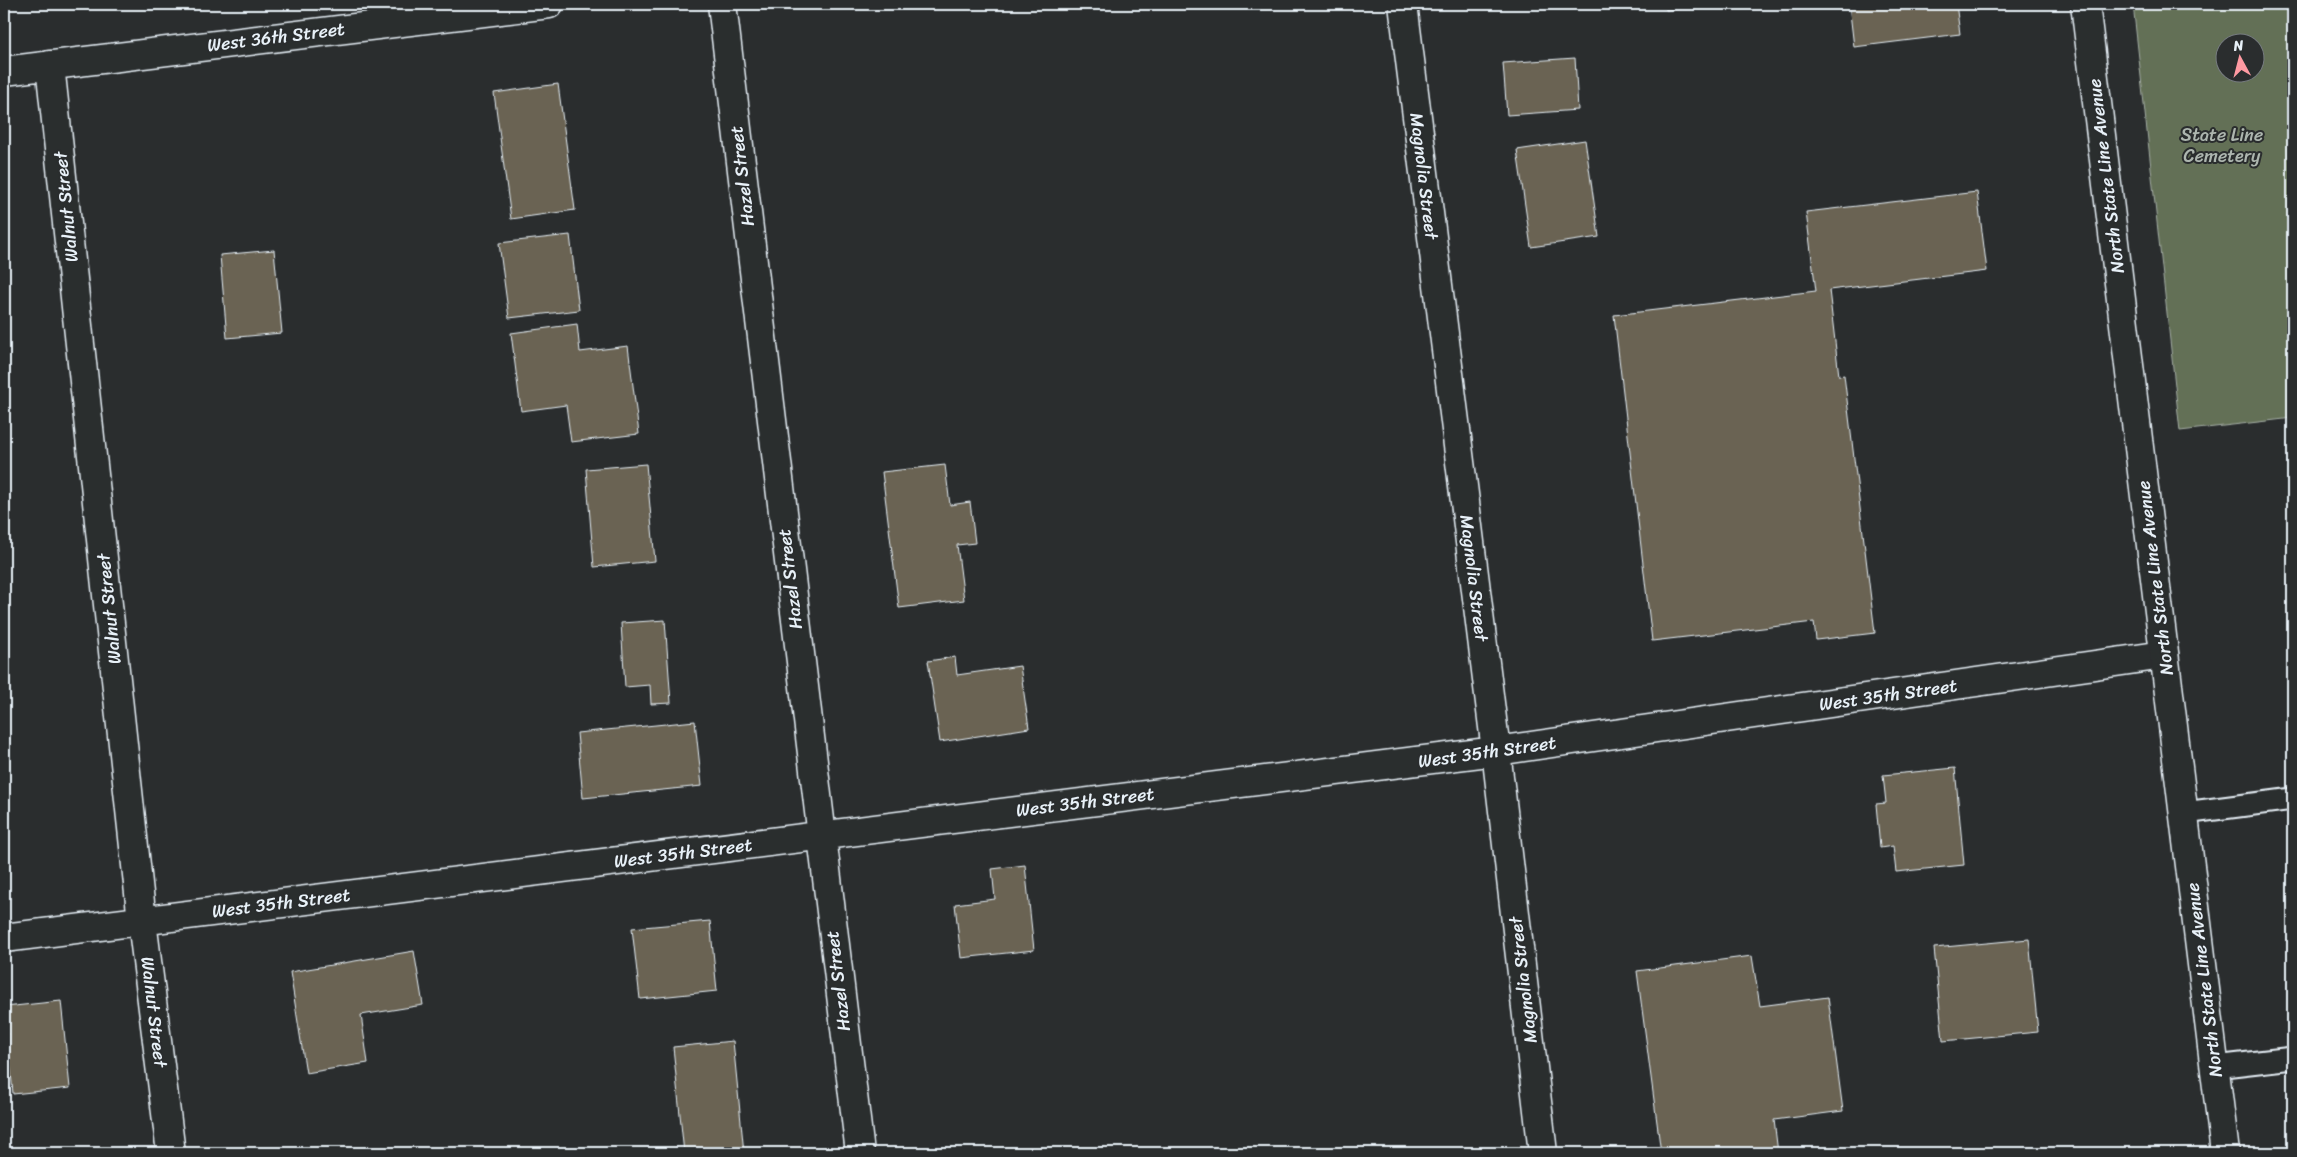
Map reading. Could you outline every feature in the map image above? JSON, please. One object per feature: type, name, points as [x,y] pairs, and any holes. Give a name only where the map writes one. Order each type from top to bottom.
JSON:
[{"type":"street","name":"West 36th Street","points":[[4,71],[549,4]]},
{"type":"street","name":"Hazel Street","points":[[722,4],[860,1153]]},
{"type":"street","name":"Magnolia Street","points":[[1402,4],[1496,751],[1543,1153]]},
{"type":"street","name":"North State Line Avenue","points":[[2085,4],[2225,1153]]},
{"type":"street","name":"Walnut Street","points":[[50,65],[142,921],[171,1153]]},
{"type":"street","name":"West 35th Street","points":[[4,938],[1496,751],[2164,655]]},
{"type":"lane","points":[[2184,813],[2293,799]]},
{"type":"lane","points":[[2215,1067],[2293,1058]]},
{"type":"green space","name":"State Line Cemetery","points":[[2133,4],[2293,4],[2293,418],[2180,431]]},
{"type":"building","points":[[1665,4],[1720,4],[1720,5],[1666,10]]},
{"type":"building","points":[[1849,4],[1956,4],[1960,34],[1854,47]]},
{"type":"building","points":[[1575,58],[1578,110],[1507,115],[1503,63]]},
{"type":"building","points":[[558,84],[575,210],[511,219],[494,93]]},
{"type":"building","points":[[1585,140],[1599,237],[1531,247],[1517,150]]},
{"type":"building","points":[[1977,192],[1987,271],[1829,290],[1839,376],[1844,375],[1875,633],[1816,640],[1814,622],[1652,641],[1614,315],[1816,291],[1806,212]]},
{"type":"building","points":[[570,235],[579,310],[509,318],[499,243]]},
{"type":"building","points":[[274,250],[282,333],[227,338],[220,255]]},
{"type":"building","points":[[577,324],[580,352],[628,346],[639,434],[571,442],[566,405],[521,411],[511,333]]},
{"type":"building","points":[[646,464],[655,561],[594,567],[586,469]]},
{"type":"building","points":[[945,465],[950,505],[970,502],[975,543],[957,545],[964,600],[899,608],[882,472]]},
{"type":"building","points":[[665,620],[671,703],[651,704],[650,685],[625,687],[621,623]]},
{"type":"building","points":[[955,657],[957,675],[1020,666],[1029,728],[940,742],[928,661]]},
{"type":"building","points":[[695,721],[702,786],[583,798],[577,733]]},
{"type":"building","points":[[1955,768],[1964,865],[1896,872],[1893,846],[1880,848],[1876,804],[1886,803],[1883,775]]},
{"type":"building","points":[[1025,865],[1034,950],[961,958],[955,904],[995,899],[992,869]]},
{"type":"building","points":[[710,921],[717,991],[640,999],[632,928]]},
{"type":"building","points":[[2029,939],[2038,1032],[1943,1041],[1934,948]]},
{"type":"building","points":[[414,951],[423,1005],[361,1015],[368,1063],[306,1073],[290,972]]},
{"type":"building","points":[[1752,956],[1760,1006],[1828,997],[1843,1111],[1774,1120],[1778,1153],[1661,1153],[1637,971]]},
{"type":"building","points":[[61,1001],[70,1088],[13,1094],[5,1007]]},
{"type":"building","points":[[733,1041],[744,1153],[684,1153],[673,1047]]}]
